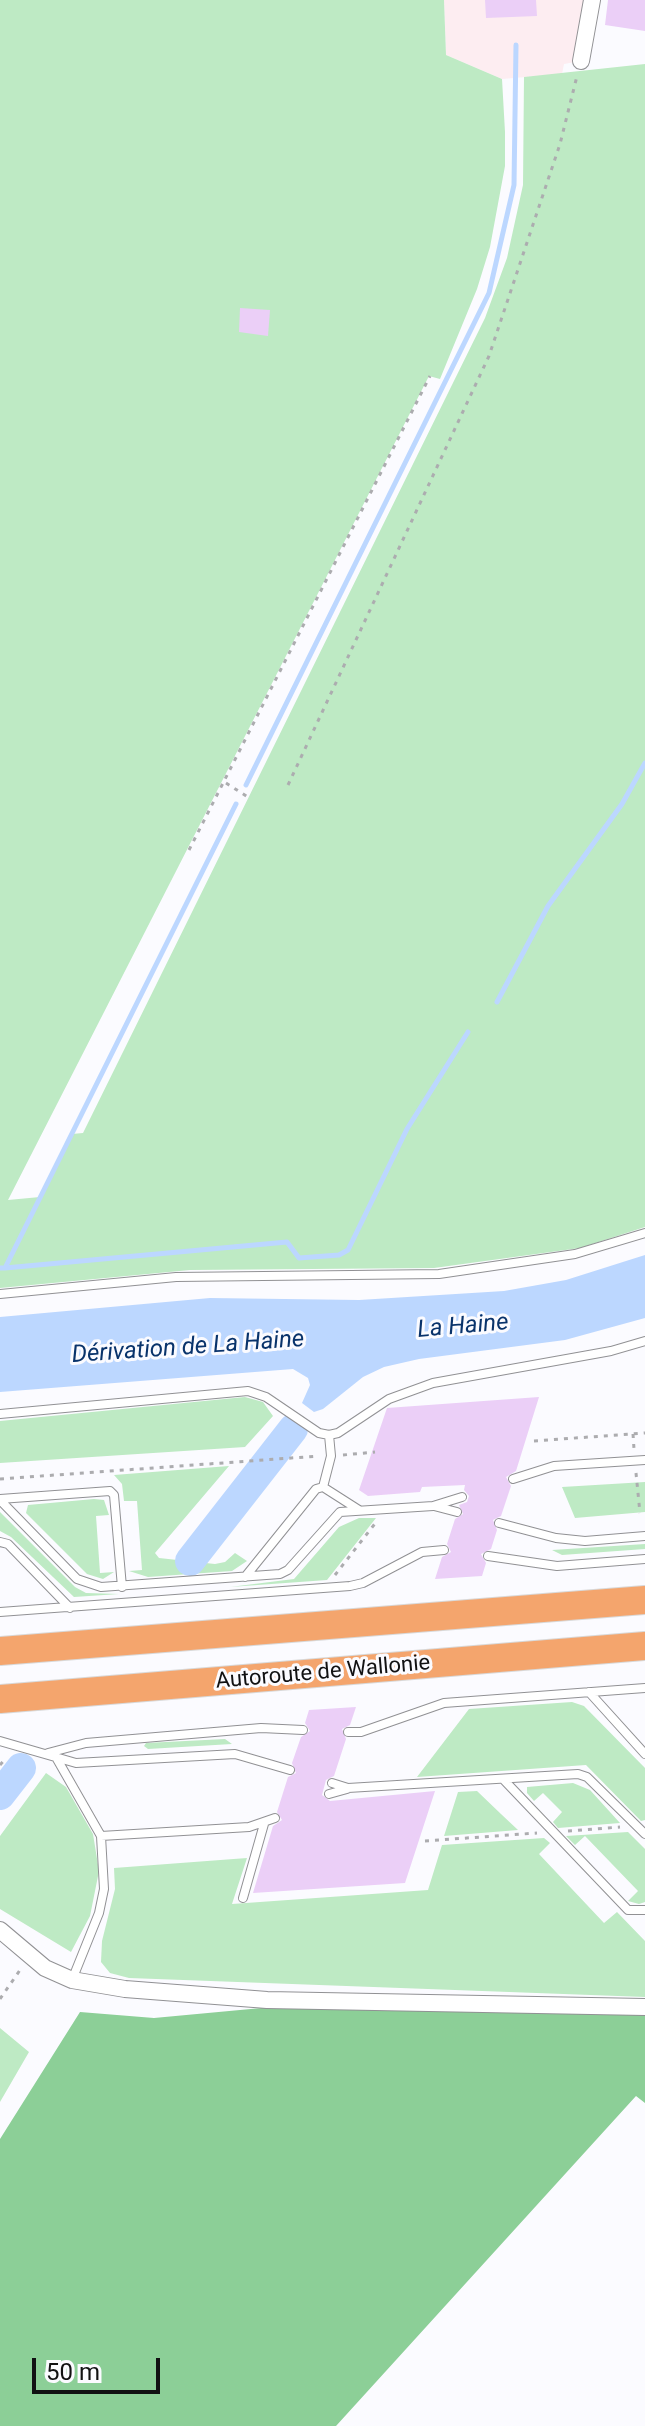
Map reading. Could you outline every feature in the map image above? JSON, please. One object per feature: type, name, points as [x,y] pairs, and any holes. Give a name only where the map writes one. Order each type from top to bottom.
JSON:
[{"type":"highway","name":"Autoroute de Wallonie","points":[[0,1651],[645,1600]]},
{"type":"highway","name":"Autoroute de Wallonie","points":[[0,1699],[645,1646]]},
{"type":"street","points":[[581,61],[592,0]]},
{"type":"street","points":[[0,1930],[29,1957],[72,1980],[125,1989],[267,2000],[645,2007]]},
{"type":"lane","points":[[0,1294],[176,1277],[439,1274],[575,1254],[645,1233]]},
{"type":"lane","points":[[0,1414],[248,1391],[266,1397],[324,1434],[338,1433],[389,1399],[433,1383],[611,1351],[645,1341]]},
{"type":"lane","points":[[323,1487],[331,1456],[324,1434]]},
{"type":"lane","points":[[513,1479],[554,1466],[645,1460]]},
{"type":"lane","points":[[245,1577],[316,1489],[323,1487],[360,1510]]},
{"type":"lane","points":[[0,1500],[110,1491],[114,1495],[122,1587]]},
{"type":"lane","points":[[0,1500],[77,1579],[101,1587],[122,1587],[280,1574],[288,1570],[332,1517],[360,1510],[433,1506],[462,1497]]},
{"type":"lane","points":[[433,1506],[457,1512]]},
{"type":"lane","points":[[499,1523],[556,1538],[585,1541],[645,1536]]},
{"type":"lane","points":[[0,1542],[8,1544],[70,1608]]},
{"type":"lane","points":[[0,1612],[350,1586],[363,1583],[422,1552],[444,1550]]},
{"type":"lane","points":[[488,1556],[557,1566],[645,1559]]},
{"type":"lane","points":[[348,1732],[361,1732],[444,1703],[645,1688]]},
{"type":"lane","points":[[589,1692],[645,1754]]},
{"type":"lane","points":[[48,1753],[86,1743],[261,1728],[303,1730]]},
{"type":"lane","points":[[0,1741],[76,1763],[235,1754],[290,1770]]},
{"type":"lane","points":[[57,1758],[101,1836],[104,1889],[99,1913],[72,1980]]},
{"type":"lane","points":[[329,1794],[348,1788],[578,1774],[587,1777],[645,1834]]},
{"type":"lane","points":[[503,1779],[628,1910],[645,1910]]},
{"type":"lane","points":[[332,1783],[348,1788]]},
{"type":"lane","points":[[101,1836],[264,1824],[275,1818]]},
{"type":"lane","points":[[243,1898],[264,1824]]},
{"type":"path","points":[[288,785],[489,356],[560,144],[581,61]]},
{"type":"path","points":[[189,850],[226,783],[318,591],[430,376]]},
{"type":"path","points":[[226,783],[251,799]]},
{"type":"path","points":[[534,1441],[645,1433]]},
{"type":"path","points":[[0,1479],[298,1458]]},
{"type":"path","points":[[332,1578],[387,1508]]},
{"type":"path","points":[[0,1765],[6,1758]]},
{"type":"path","points":[[425,1841],[636,1825]]},
{"type":"path","points":[[0,1999],[20,1970]]},
{"type":"shaded area","points":[[444,0],[592,0],[581,61],[564,64],[562,74],[502,79],[446,55]]},
{"type":"green space","points":[[0,0],[444,0],[446,55],[502,79],[505,132],[505,166],[490,247],[477,289],[440,379],[429,376],[8,1200],[40,1197],[72,1134],[83,1133],[485,318],[507,258],[523,185],[524,77],[645,64],[645,1227],[580,1248],[434,1268],[190,1270],[0,1288]]},
{"type":"green space","points":[[245,1397],[263,1402],[273,1416],[245,1447],[0,1463],[0,1421]]},
{"type":"green space","points":[[229,1466],[155,1553],[159,1558],[215,1564],[225,1562],[235,1553],[247,1561],[232,1571],[148,1577],[129,1571],[142,1570],[137,1501],[124,1501],[122,1484],[114,1475]]},
{"type":"green space","points":[[645,1482],[645,1512],[575,1518],[562,1487]]},
{"type":"green space","points":[[104,1500],[109,1515],[96,1516],[100,1573],[114,1572],[103,1579],[87,1574],[26,1513],[28,1505]]},
{"type":"green space","points":[[0,1512],[75,1587],[86,1593],[119,1594],[74,1597],[11,1537],[0,1531]]},
{"type":"green space","points":[[359,1518],[376,1518],[327,1580],[230,1587],[294,1579],[339,1527]]},
{"type":"green space","points":[[645,1544],[645,1549],[562,1555],[552,1550]]},
{"type":"green space","points":[[572,1702],[584,1706],[645,1768],[645,1820],[641,1821],[586,1765],[417,1777],[469,1709]]},
{"type":"green space","points":[[225,1739],[232,1744],[148,1749],[144,1746],[146,1743]]},
{"type":"green space","points":[[46,1773],[66,1787],[93,1834],[99,1871],[90,1916],[71,1952],[0,1909],[0,1836]]},
{"type":"green space","points":[[573,1783],[590,1790],[620,1823],[558,1828],[553,1822],[562,1812],[543,1793],[534,1801],[527,1793],[527,1787]]},
{"type":"green space","points":[[477,1791],[518,1830],[444,1836],[458,1792]]},
{"type":"green space","points":[[628,1832],[645,1849],[645,1902],[639,1904],[628,1901],[638,1891],[585,1836],[575,1845],[566,1836]]},
{"type":"green space","points":[[544,1838],[550,1843],[539,1854],[604,1923],[617,1912],[645,1941],[645,1997],[129,1978],[110,1973],[101,1962],[102,1941],[115,1889],[114,1868],[247,1858],[232,1904],[428,1890],[442,1845]]},
{"type":"green space","points":[[283,2006],[645,2014],[645,2103],[636,2096],[336,2426],[0,2426],[0,2139],[80,2012],[154,2018]]},
{"type":"green space","points":[[0,2028],[29,2052],[0,2102]]},
{"type":"water","name":"Dérivation de La Haine","points":[[645,1255],[645,1318],[565,1340],[419,1359],[384,1367],[363,1377],[323,1409],[314,1412],[302,1403],[310,1385],[308,1378],[293,1369],[0,1392],[0,1317],[210,1298],[359,1300],[504,1291],[566,1280]]},
{"type":"building","points":[[485,0],[536,0],[537,16],[486,18]]},
{"type":"building","points":[[608,0],[645,0],[645,31],[605,25]]},
{"type":"building","points":[[240,308],[270,310],[268,336],[239,332]]},
{"type":"building","points":[[539,1397],[516,1471],[506,1477],[511,1486],[501,1516],[493,1520],[497,1530],[491,1549],[481,1554],[486,1563],[482,1576],[435,1579],[442,1557],[451,1552],[447,1544],[455,1519],[463,1514],[459,1505],[467,1502],[469,1496],[464,1490],[465,1485],[422,1487],[420,1492],[368,1496],[359,1490],[387,1408]]},
{"type":"building","points":[[356,1707],[350,1725],[342,1729],[346,1739],[334,1776],[326,1780],[322,1795],[330,1801],[435,1791],[405,1883],[253,1893],[273,1826],[282,1820],[277,1812],[288,1777],[296,1773],[292,1763],[301,1737],[310,1731],[305,1723],[309,1710]]},
{"type":"waterway","points":[[246,785],[489,293],[514,185],[516,45]]},
{"type":"waterway","points":[[497,1002],[548,906],[622,804],[645,763]]},
{"type":"waterway","points":[[0,1268],[5,1268],[236,804]]},
{"type":"waterway","points":[[5,1268],[287,1242],[299,1258],[339,1255],[348,1250],[407,1129],[468,1032]]},
{"type":"waterway","name":"La Haine","points":[[190,1561],[293,1429]]},
{"type":"waterway","name":"La Haine","points":[[0,1795],[21,1768]]}]
